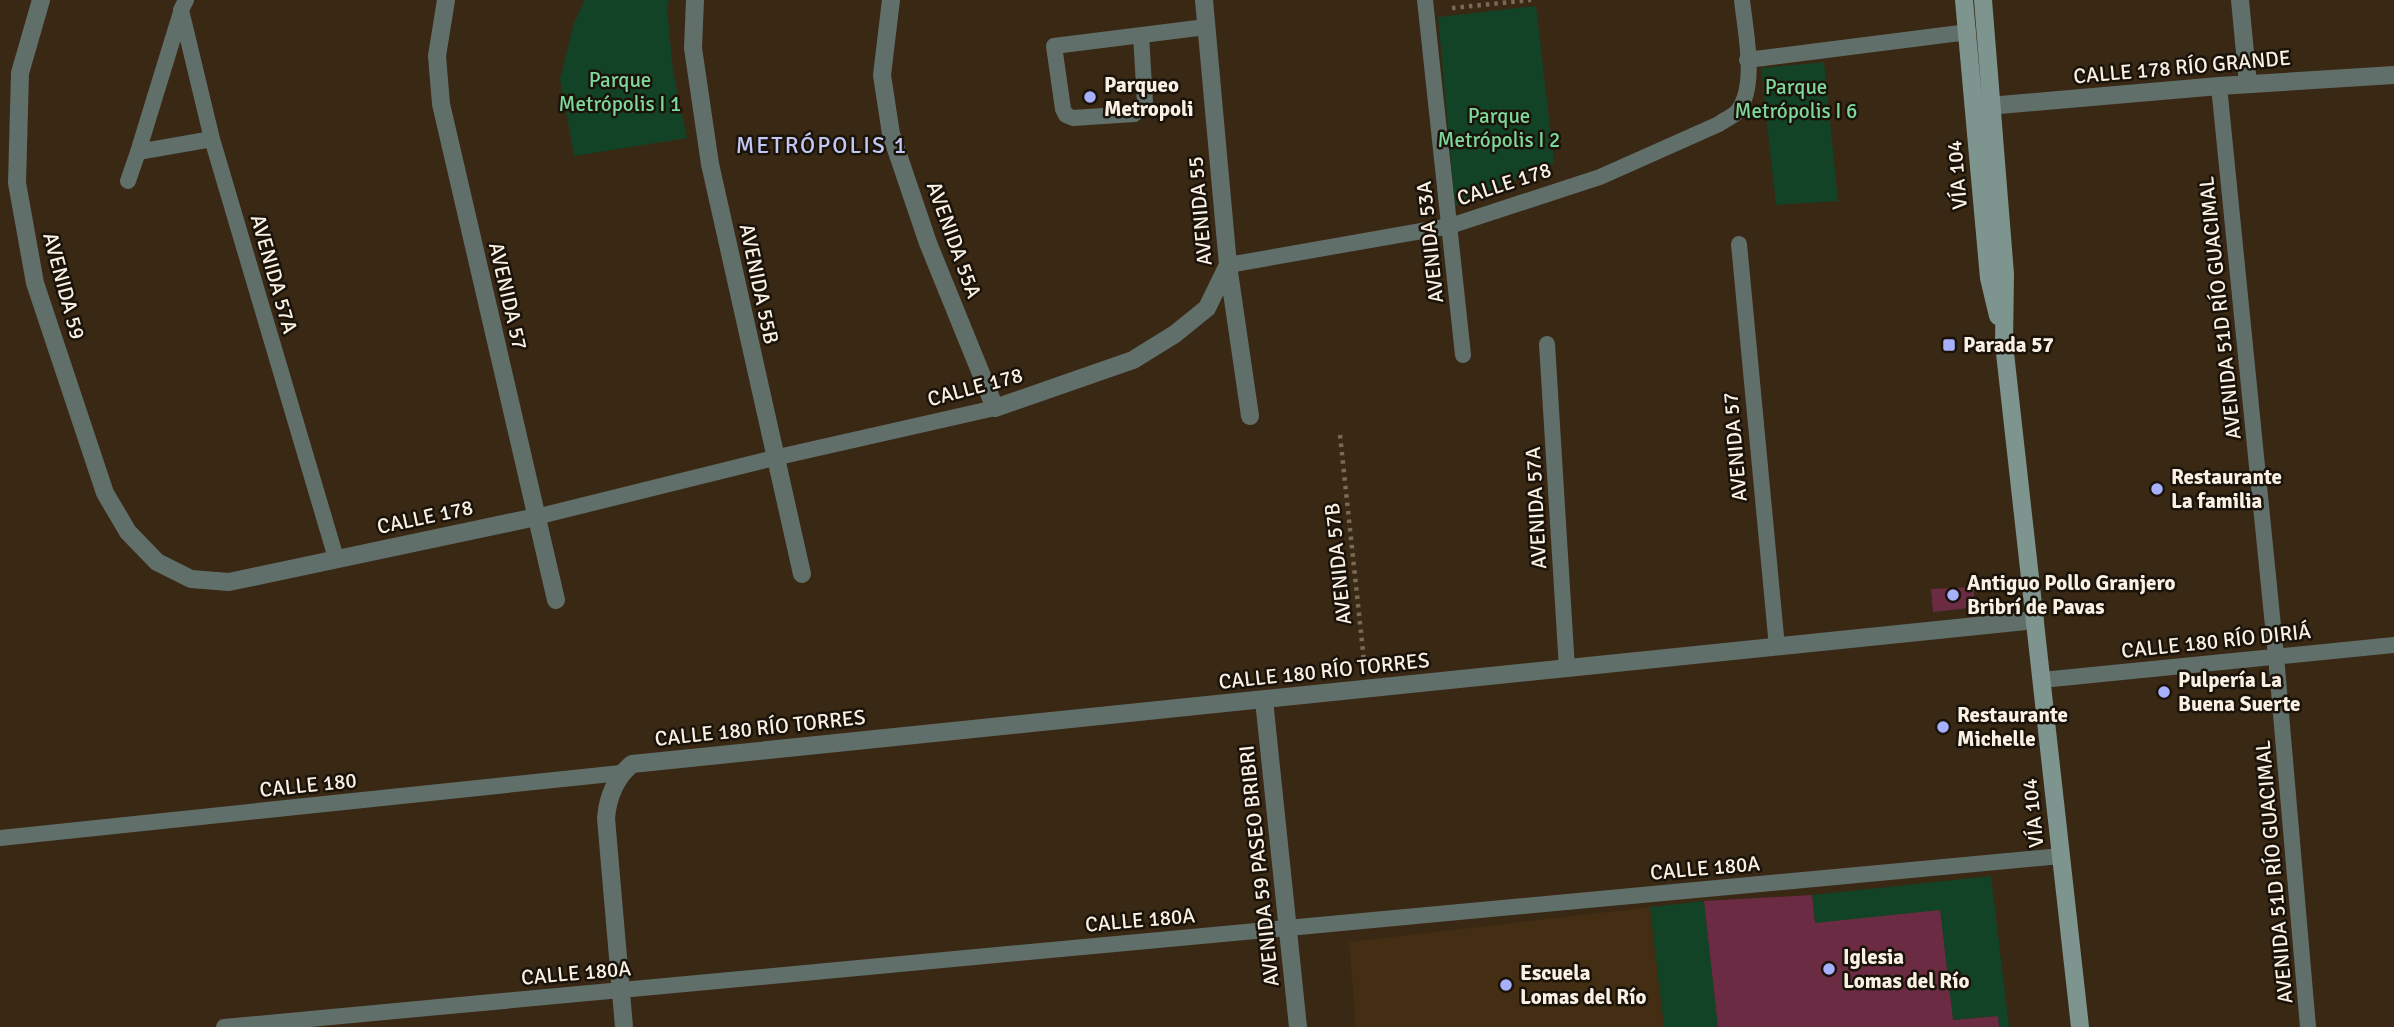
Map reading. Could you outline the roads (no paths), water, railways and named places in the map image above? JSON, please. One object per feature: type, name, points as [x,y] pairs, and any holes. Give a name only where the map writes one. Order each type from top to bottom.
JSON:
[{"type":"main road","name":"VÍA 104","points":[[1964,0],[1989,278],[2004,344],[2080,1027]]},
{"type":"main road","name":"VÍA 104","points":[[1983,0],[2005,274],[2004,344]]},
{"type":"street","name":"AVENIDA 59","points":[[41,0],[20,73],[17,183],[35,283],[105,493],[128,532],[157,562]]},
{"type":"street","name":"AVENIDA 57","points":[[446,0],[437,57],[441,104],[556,600]]},
{"type":"street","name":"AVENIDA 55B","points":[[695,0],[693,48],[709,164],[802,574]]},
{"type":"street","name":"AVENIDA 55A","points":[[891,0],[882,75],[891,134],[928,243],[995,408]]},
{"type":"street","name":"AVENIDA 55","points":[[1204,0],[1227,265],[1250,416]]},
{"type":"street","points":[[2240,0],[2248,84]]},
{"type":"street","name":"CALLE 178 RÍO GRANDE","points":[[1974,107],[2219,86],[2394,75]]},
{"type":"street","name":"CALLE 178","points":[[995,408],[1133,360],[1207,308],[1227,265]]},
{"type":"street","name":"CALLE 178","points":[[157,562],[191,579],[229,582],[536,517]]},
{"type":"street","name":"CALLE 180 RÍO TORRES","points":[[621,773],[632,764],[651,761],[2035,620]]},
{"type":"street","name":"AVENIDA 59 PASEO BRIBRI","points":[[1264,700],[1298,1027]]},
{"type":"street","points":[[621,773],[612,789],[606,818],[624,1027]]},
{"type":"lane","points":[[1742,0],[1747,60],[1968,32]]},
{"type":"lane","points":[[128,181],[183,5]]},
{"type":"lane","name":"AVENIDA 57A","points":[[183,5],[212,139],[336,558]]},
{"type":"lane","name":"AVENIDA 53A","points":[[1426,5],[1463,355]]},
{"type":"lane","points":[[1141,35],[1144,103],[1140,110],[1134,114],[1073,118],[1066,115],[1054,46],[1141,35],[1206,27]]},
{"type":"lane","name":"CALLE 178","points":[[1227,265],[1450,226],[1600,177],[1719,124],[1736,112],[1744,99],[1749,82],[1747,60]]},
{"type":"lane","name":"AVENIDA 51D RÍO GUACIMAL","points":[[2219,86],[2276,656],[2308,1027]]},
{"type":"lane","points":[[138,152],[212,139]]},
{"type":"lane","name":"AVENIDA 57","points":[[1739,244],[1777,647]]},
{"type":"lane","name":"AVENIDA 57A","points":[[1547,344],[1567,668]]},
{"type":"lane","name":"CALLE 178","points":[[536,517],[774,458],[995,408]]},
{"type":"lane","name":"CALLE 180 RÍO DIRIÁ","points":[[2042,680],[2394,645]]},
{"type":"lane","name":"CALLE 180","points":[[0,838],[621,773]]},
{"type":"lane","name":"CALLE 180A","points":[[224,1027],[2061,856]]},
{"type":"place","name":"Parqueo Metropoli","points":[[1090,97]]},
{"type":"place","name":"Parada 57","points":[[1949,345]]},
{"type":"place","name":"Restaurante La familia","points":[[2157,489]]},
{"type":"place","name":"Antiguo Pollo Granjero Bribrí de Pavas","points":[[1953,595]]},
{"type":"place","name":"Pulpería La Buena Suerte","points":[[2164,692]]},
{"type":"place","name":"Restaurante Michelle","points":[[1943,727]]},
{"type":"place","name":"Iglesia Lomas del Río","points":[[1829,969]]},
{"type":"place","name":"Escuela Lomas del Río","points":[[1506,985]]},
{"type":"district","name":"METRÓPOLIS 1","points":[[822,145]]},
{"type":"park label","name":"Parque Metrópolis I 1","points":[[620,92]]},
{"type":"park label","name":"Parque Metrópolis I 6","points":[[1796,99]]},
{"type":"park label","name":"Parque Metrópolis I 2","points":[[1499,128]]}]
